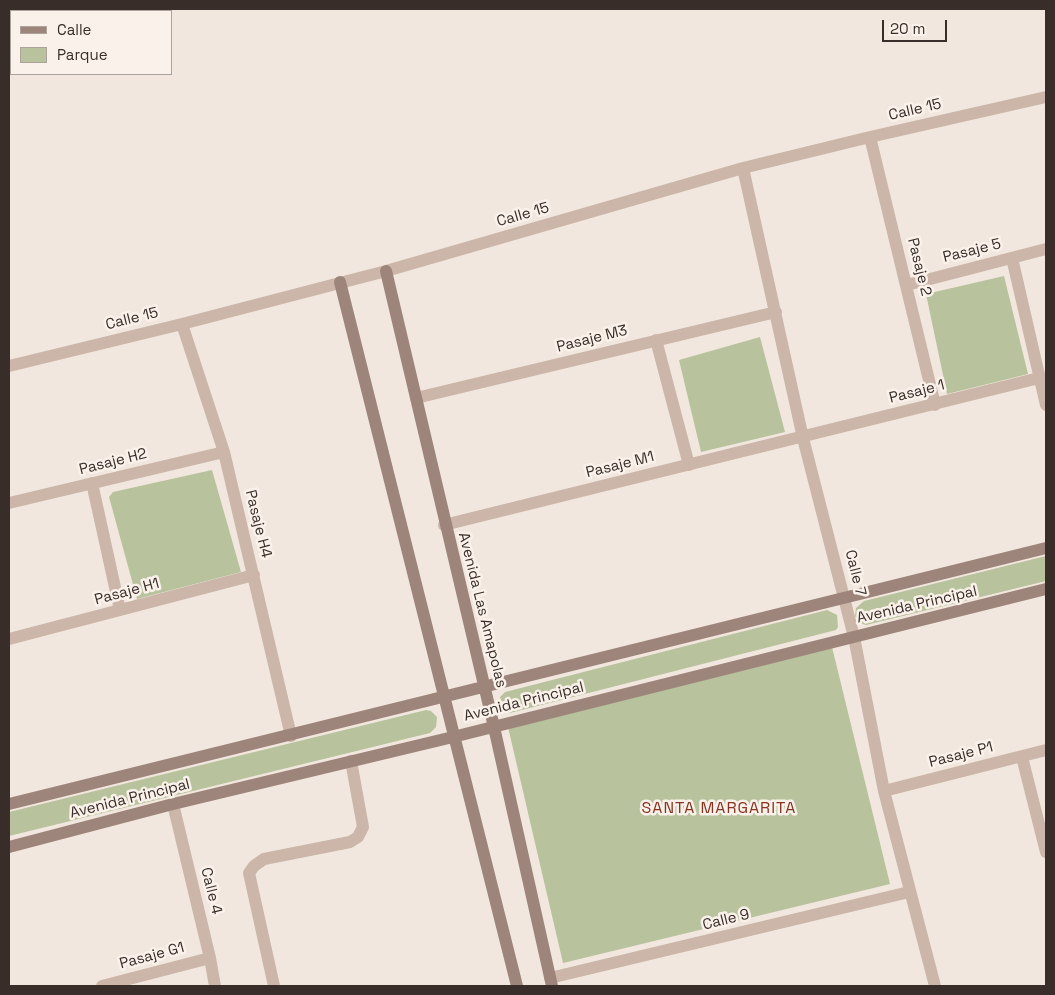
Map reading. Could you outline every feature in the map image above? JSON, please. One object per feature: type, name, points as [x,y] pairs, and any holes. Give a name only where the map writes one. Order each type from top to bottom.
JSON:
[{"type":"street","name":"Calle 15","points":[[9,366],[182,324],[386,271],[743,168],[870,136],[1046,96]]},
{"type":"street","name":"Pasaje 2","points":[[870,136],[935,404]]},
{"type":"street","name":"Calle 7","points":[[743,168],[803,438],[854,636],[884,791],[935,986]]},
{"type":"street","name":"Pasaje 5","points":[[907,285],[1046,249]]},
{"type":"street","points":[[1012,258],[1046,405]]},
{"type":"street","name":"Avenida Las Amapolas","points":[[386,271],[444,525],[494,727],[551,982]]},
{"type":"street","points":[[340,282],[517,986]]},
{"type":"street","name":"Pasaje M3","points":[[416,398],[776,312]]},
{"type":"street","name":"Pasaje H4","points":[[182,324],[224,452],[291,736]]},
{"type":"street","points":[[656,340],[690,465]]},
{"type":"street","name":"Pasaje 1","points":[[803,438],[1039,378]]},
{"type":"street","name":"Pasaje M1","points":[[444,525],[803,438]]},
{"type":"street","name":"Pasaje H2","points":[[9,503],[224,452]]},
{"type":"street","points":[[92,483],[120,610]]},
{"type":"street","name":"Avenida Principal","points":[[9,804],[291,736],[483,686],[1046,548]]},
{"type":"street","name":"Pasaje H1","points":[[9,639],[254,576]]},
{"type":"street","name":"Avenida Principal","points":[[9,847],[172,804],[494,727],[1046,589]]},
{"type":"street","name":"Pasaje P1","points":[[884,791],[1046,750]]},
{"type":"street","points":[[1022,757],[1046,852]]},
{"type":"street","points":[[274,986],[249,873],[254,866],[264,859],[350,842],[358,837],[363,826],[351,761]]},
{"type":"street","name":"Calle 4","points":[[172,804],[210,958],[215,986]]},
{"type":"street","name":"Calle 9","points":[[551,982],[909,892]]},
{"type":"street","name":"Pasaje G1","points":[[102,986],[210,958]]},
{"type":"green space","points":[[1004,276],[1028,374],[947,394],[926,294]]},
{"type":"green space","points":[[760,337],[785,432],[701,452],[679,360]]},
{"type":"green space","points":[[212,470],[241,572],[137,599],[109,497],[113,492]]},
{"type":"green space","points":[[1046,556],[1046,581],[866,625],[860,623],[855,616],[856,608],[864,601]]},
{"type":"green space","points":[[827,610],[837,615],[838,627],[836,630],[510,713],[503,706],[500,697],[505,692]]},
{"type":"green space","points":[[831,643],[890,884],[563,963],[508,727]]},
{"type":"green space","points":[[426,710],[431,711],[437,717],[436,727],[430,733],[9,836],[9,812]]},
{"type":"district","name":"SANTA MARGARITA","points":[[719,809]]}]
